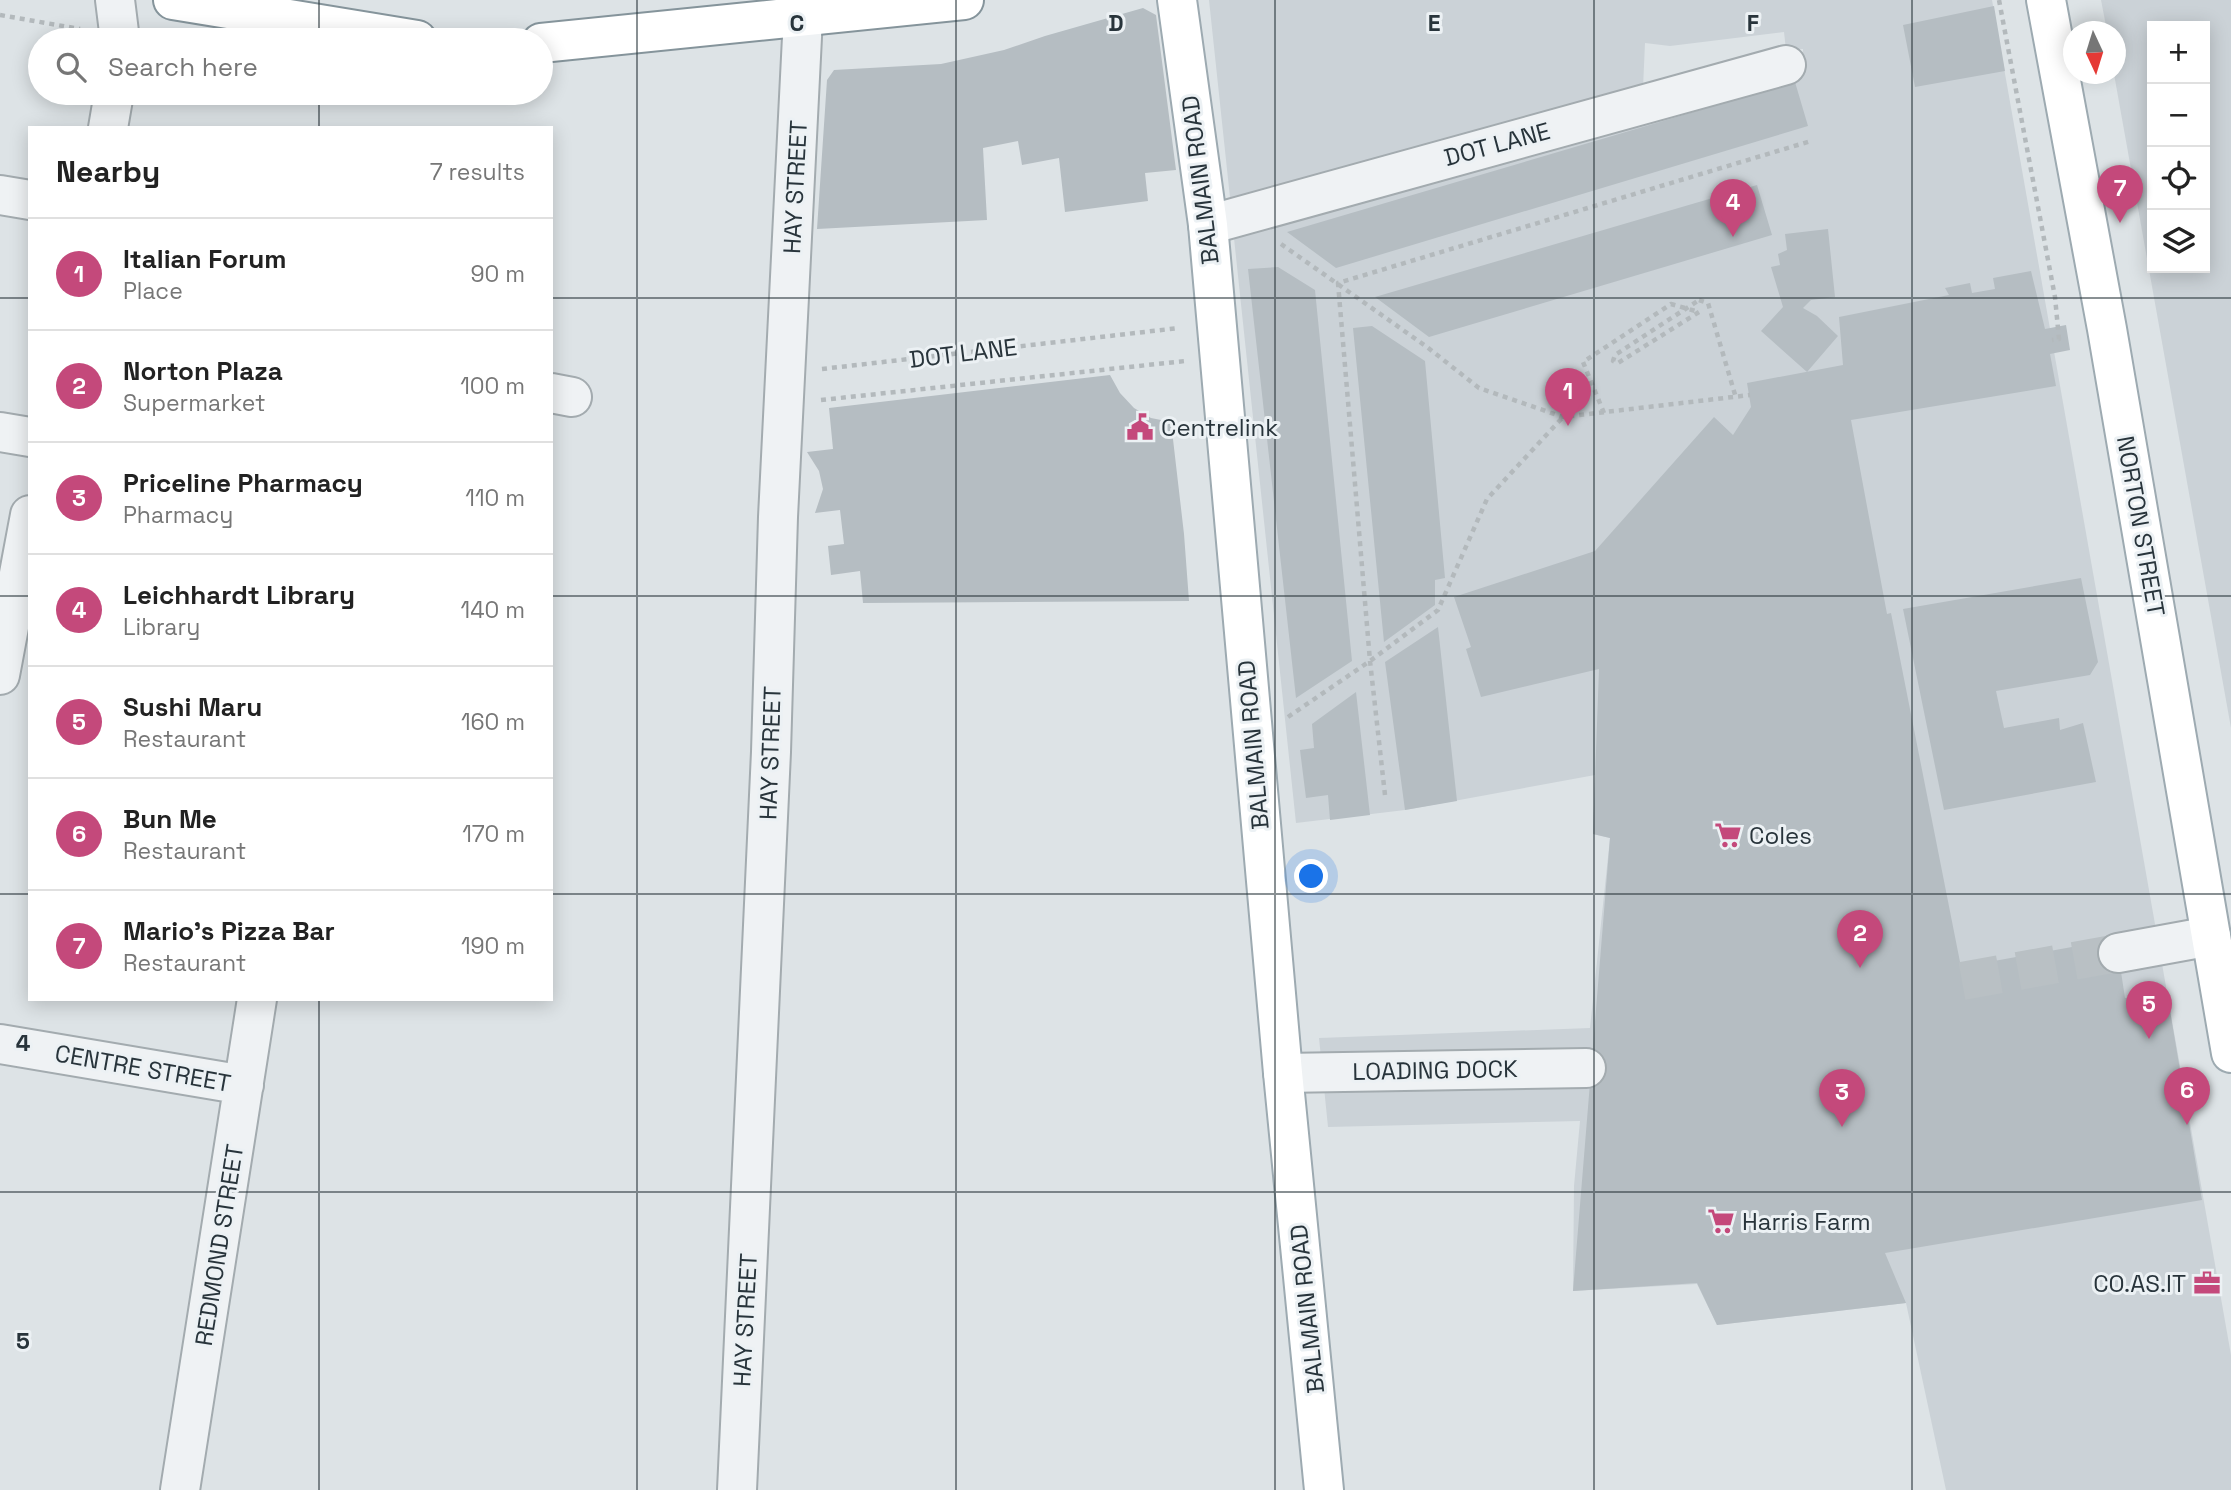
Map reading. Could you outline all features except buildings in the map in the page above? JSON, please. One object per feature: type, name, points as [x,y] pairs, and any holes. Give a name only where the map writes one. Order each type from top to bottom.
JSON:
[{"type":"main road","points":[[173,0],[344,28]]},
{"type":"main road","points":[[553,42],[964,0]]},
{"type":"main road","name":"BALMAIN ROAD","points":[[1177,0],[1219,221],[1219,358],[1283,1073],[1324,1490]]},
{"type":"main road","name":"NORTON STREET","points":[[2046,0],[2107,329],[2231,1053]]},
{"type":"street","points":[[115,0],[118,28]]},
{"type":"street","name":"HAY STREET","points":[[737,1490],[770,765],[778,517],[803,17]]},
{"type":"street","name":"DOT LANE","points":[[1219,221],[1786,65]]},
{"type":"street","points":[[108,126],[112,105]]},
{"type":"street","points":[[0,195],[28,200]]},
{"type":"street","points":[[0,432],[28,437]]},
{"type":"street","points":[[0,675],[28,526]]},
{"type":"street","points":[[2120,961],[2213,945]]},
{"type":"street","name":"REDMOND STREET","points":[[180,1490],[257,1001]]},
{"type":"street","name":"CENTRE STREET","points":[[0,1044],[244,1085]]},
{"type":"street","name":"LOADING DOCK","points":[[1283,1073],[1586,1068]]},
{"type":"path","points":[[1999,0],[2055,297],[2059,339],[2052,340]]},
{"type":"path","points":[[0,15],[73,28]]},
{"type":"path","points":[[51,17],[51,24]]},
{"type":"path","points":[[1338,283],[1811,141]]},
{"type":"path","points":[[1219,221],[1291,249],[1479,388],[1563,417],[1750,395]]},
{"type":"path","points":[[1338,283],[1370,661],[1385,795]]},
{"type":"path","points":[[1604,413],[1583,362],[1671,304],[1699,312],[1618,363],[1613,361],[1615,355],[1699,300],[1708,303],[1736,398]]},
{"type":"path","name":"DOT LANE","points":[[785,374],[1182,327]]},
{"type":"path","points":[[815,400],[1219,358]]},
{"type":"path","points":[[1253,741],[1370,661],[1438,610],[1487,499],[1563,417]]},
{"type":"shaded area","points":[[1209,0],[1992,0],[2231,1355],[2231,1490],[1946,1490],[1906,1303],[1717,1325],[1697,1284],[1573,1291],[1574,1186],[1580,1121],[1328,1127],[1319,1038],[1590,1028],[1610,838],[1593,834],[1595,775],[1405,810],[1296,823],[1234,238],[1803,73],[1803,49],[1786,50],[1784,32],[1670,46],[1645,43],[1643,88],[1231,207]]},
{"type":"shaded area","points":[[2101,0],[2231,0],[2231,728],[2150,273],[2210,273],[2210,21],[2147,21],[2147,258],[2116,84],[2126,84],[2126,21],[2105,21]]},
{"type":"tunnel","points":[[1962,981],[2118,953]]},
{"type":"place","name":"Mario's Pizza Bar","points":[[2120,223]]},
{"type":"place","name":"Leichhardt Library","points":[[1733,237]]},
{"type":"place","name":"Italian Forum","points":[[1568,426]]},
{"type":"place","name":"Centrelink","points":[[1140,427]]},
{"type":"place","name":"Coles","points":[[1728,835]]},
{"type":"place","name":"Norton Plaza","points":[[1860,968]]},
{"type":"place","name":"Sushi Maru","points":[[2149,1039]]},
{"type":"place","name":"Bun Me","points":[[2187,1125]]},
{"type":"place","name":"Priceline Pharmacy","points":[[1842,1127]]},
{"type":"place","name":"Harris Farm","points":[[1721,1221]]},
{"type":"place","name":"CO.AS.IT","points":[[2207,1283]]}]
